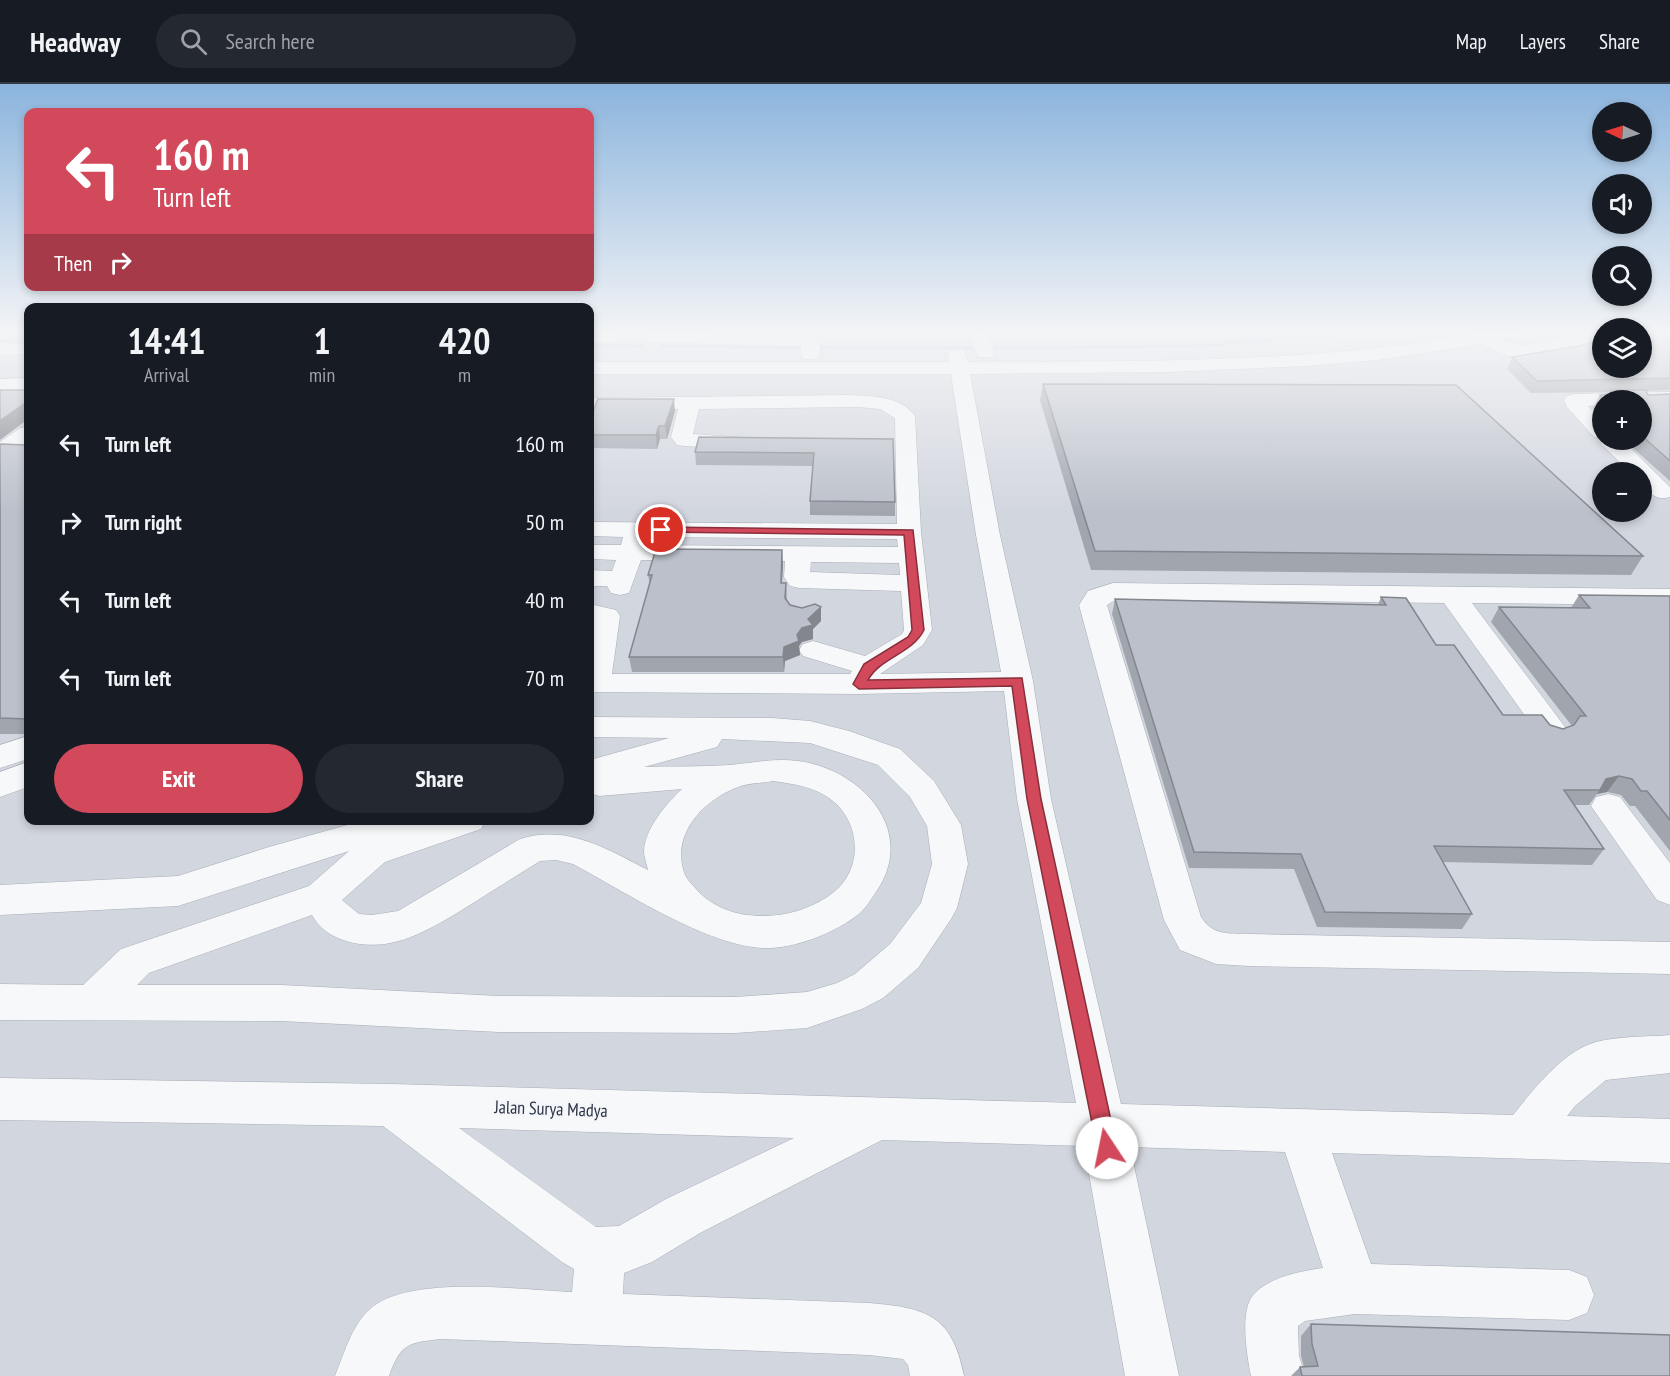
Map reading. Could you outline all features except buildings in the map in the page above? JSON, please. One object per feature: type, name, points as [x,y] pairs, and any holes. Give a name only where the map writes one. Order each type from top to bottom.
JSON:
[{"type":"street","points":[[970,392],[988,535],[1017,681],[1034,799],[1103,1125],[1152,1376]]},
{"type":"street","points":[[0,398],[24,398]]},
{"type":"street","points":[[1652,398],[1670,398]]},
{"type":"street","points":[[1592,400],[1574,400],[1574,403],[1592,422]]},
{"type":"street","points":[[594,404],[850,401],[886,405],[899,410],[905,416],[908,444],[910,544],[918,630],[913,639],[864,676]]},
{"type":"street","points":[[691,402],[683,425],[682,437],[685,441],[764,443]]},
{"type":"street","points":[[0,449],[14,444],[24,436]]},
{"type":"street","points":[[884,444],[908,444]]},
{"type":"street","points":[[1621,450],[1667,492]]},
{"type":"street","points":[[594,530],[635,541],[798,554],[910,544]]},
{"type":"street","points":[[594,551],[635,541],[910,544]]},
{"type":"street","points":[[594,579],[622,583],[635,541]]},
{"type":"street","points":[[798,554],[797,576],[803,592],[914,583]]},
{"type":"street","points":[[1670,597],[1113,591],[1098,597],[1093,605],[1183,920],[1194,939],[1216,948],[1249,950],[1670,958]]},
{"type":"street","points":[[1453,596],[1552,731]]},
{"type":"street","points":[[594,613],[606,616],[608,623],[594,679]]},
{"type":"street","points":[[813,650],[864,676]]},
{"type":"street","points":[[594,683],[864,676],[1017,681]]},
{"type":"street","points":[[0,1002],[281,1004],[499,1014],[735,1015],[807,1010],[848,997],[869,986],[904,956],[938,908],[950,864],[944,825],[922,789],[889,757],[810,732],[594,727]]},
{"type":"street","points":[[594,770],[748,729]]},
{"type":"street","points":[[0,758],[24,749]]},
{"type":"street","points":[[322,896],[327,912],[338,922],[358,929],[381,931],[395,928],[411,922],[528,849],[548,847],[581,852],[727,927],[771,932],[813,922],[848,902],[869,873],[874,842],[864,813],[842,790],[810,775],[773,770],[735,775],[644,779],[594,785]]},
{"type":"street","points":[[692,910],[668,881],[662,849],[674,817],[700,792],[735,775]]},
{"type":"street","points":[[0,785],[24,776]]},
{"type":"street","points":[[1608,806],[1670,890]]},
{"type":"street","points":[[0,900],[178,891],[268,861],[394,825]]},
{"type":"street","points":[[91,1003],[135,961],[322,896],[372,852],[454,825]]},
{"type":"street","points":[[1523,1138],[1559,1092],[1597,1060],[1670,1054]]},
{"type":"street","name":"Jalan Surya Madya","points":[[0,1099],[391,1105],[1670,1141]]},
{"type":"street","points":[[391,1105],[587,1251],[599,1253],[617,1251],[631,1245],[877,1119]]},
{"type":"street","points":[[1301,1131],[1355,1289]]},
{"type":"street","points":[[594,1318],[599,1284],[599,1253]]},
{"type":"street","points":[[1278,1376],[1273,1356],[1272,1313],[1297,1297],[1355,1289],[1569,1295]]},
{"type":"street","points":[[362,1376],[372,1349],[385,1332],[401,1319],[440,1313],[869,1329],[912,1334],[926,1344],[935,1357],[937,1376]]},
{"type":"shaded area","points":[[0,392],[24,392],[24,825],[594,825],[594,392],[1592,392],[1592,450],[1652,450],[1652,392],[1670,392],[1670,1376],[0,1376]]},
{"type":"route","points":[[661,530],[909,532],[918,630],[913,639],[869,667],[859,684],[1017,681],[1034,799],[1107,1148]]}]
